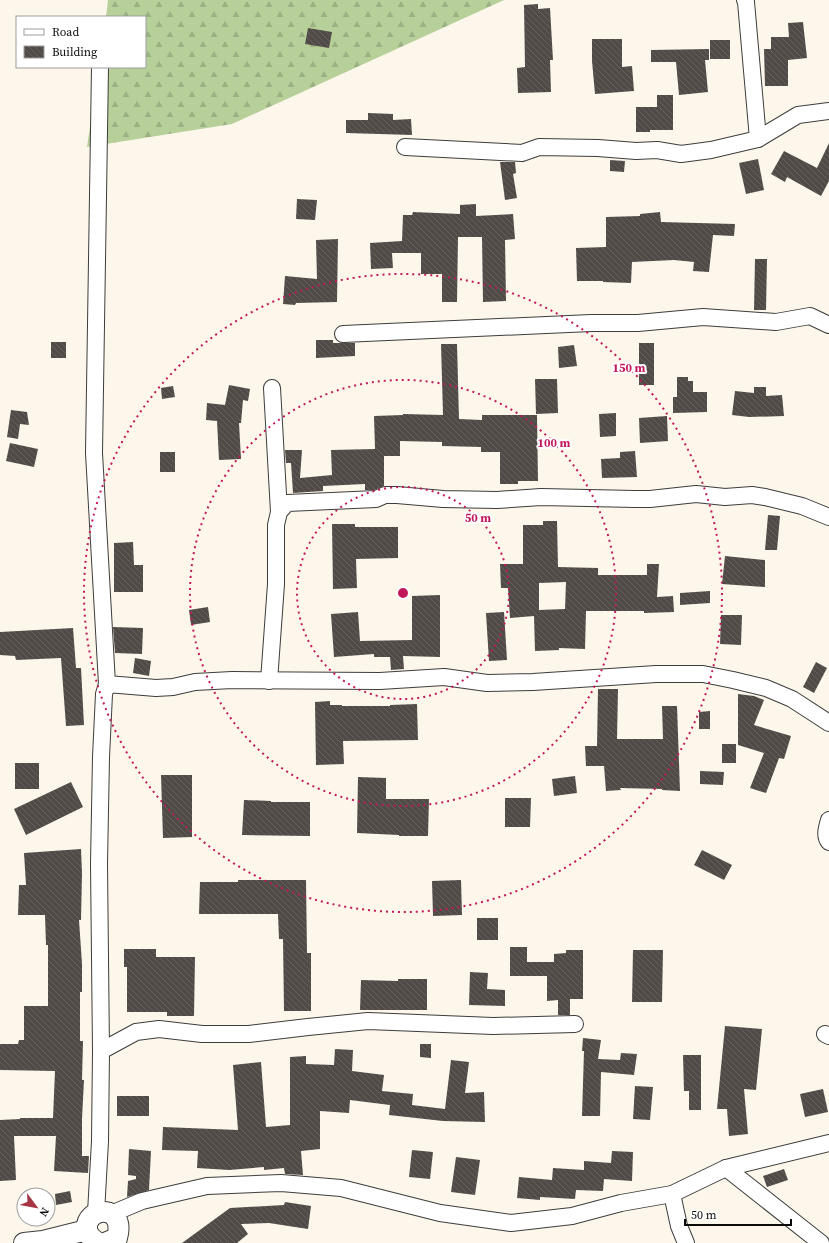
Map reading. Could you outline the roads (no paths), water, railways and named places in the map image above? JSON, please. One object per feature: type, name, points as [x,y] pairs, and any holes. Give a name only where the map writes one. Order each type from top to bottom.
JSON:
[{"type":"street","points":[[746,1],[758,139]]},
{"type":"street","points":[[100,68],[94,453],[107,684],[104,694],[100,757],[99,864],[101,1051],[100,1141],[106,1232]]},
{"type":"street","points":[[405,147],[522,153],[539,147],[598,148],[636,151],[657,150],[681,154],[711,150],[758,139],[798,115],[829,111]]},
{"type":"street","points":[[343,334],[591,323],[638,323],[703,317],[776,322],[810,316],[829,325]]},
{"type":"street","points":[[272,388],[280,512]]},
{"type":"street","points":[[269,681],[276,584],[276,525],[280,512],[287,503],[376,499],[385,495],[497,500],[541,497],[650,499],[696,494],[725,498],[752,495],[802,506],[829,517]]},
{"type":"street","points":[[107,684],[156,688],[173,687],[195,682],[232,680],[380,680],[444,677],[487,683],[533,682],[656,674],[703,674],[766,688],[792,698],[829,723]]},
{"type":"street","points":[[829,820],[826,831],[827,840],[829,842]]},
{"type":"street","points":[[101,1051],[136,1032],[159,1029],[202,1034],[249,1034],[308,1026],[368,1021],[493,1026],[576,1024]]},
{"type":"street","points":[[36,1242],[106,1232],[142,1201],[207,1186],[274,1184],[341,1188],[440,1213],[511,1223],[572,1216],[621,1203],[672,1194],[726,1168],[829,1143]]},
{"type":"street","points":[[726,1168],[821,1243]]},
{"type":"street","points":[[672,1194],[679,1226],[686,1243]]}]
